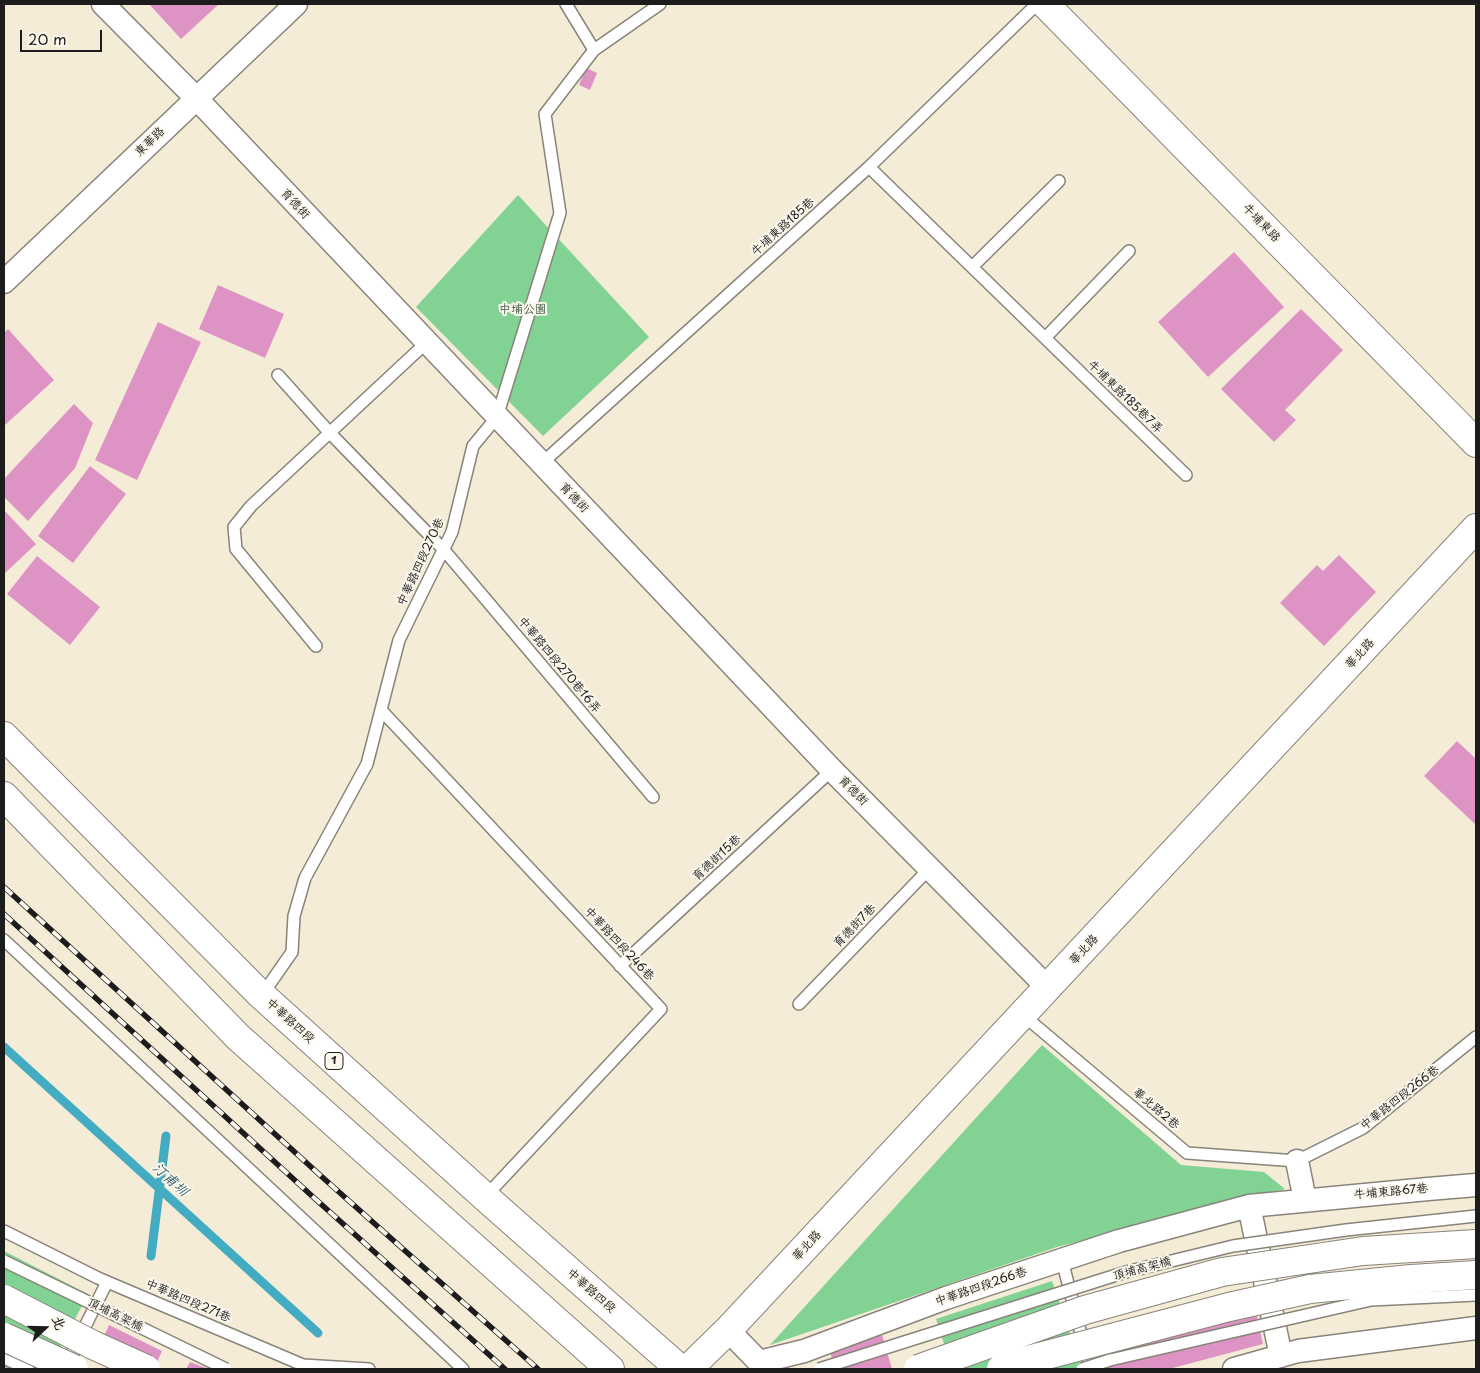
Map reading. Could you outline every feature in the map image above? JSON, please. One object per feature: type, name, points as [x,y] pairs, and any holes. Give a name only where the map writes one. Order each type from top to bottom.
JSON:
[{"type":"street","name":"育德街","points":[[103,4],[196,98],[832,770],[1048,988]]},
{"type":"street","name":"東華路","points":[[4,282],[296,4]]},
{"type":"street","name":"牛埔東路","points":[[1045,4],[1476,443]]},
{"type":"street","name":"華北路","points":[[688,1369],[728,1330],[1476,528]]},
{"type":"street","name":"中華路四段","points":[[4,736],[262,995],[485,1197],[680,1369]]},
{"type":"street","points":[[4,796],[238,1037],[610,1369]]},
{"type":"street","points":[[1297,1161],[1305,1200]]},
{"type":"street","name":"牛埔東路67巷","points":[[1305,1200],[1476,1186]]},
{"type":"street","name":"中華路四段266巷","points":[[728,1330],[759,1362],[804,1351],[946,1298],[1119,1241],[1249,1206],[1305,1200]]},
{"type":"street","points":[[1249,1206],[1281,1356]]},
{"type":"street","name":"頂埔高架橋","points":[[918,1369],[1085,1310],[1222,1272],[1363,1251],[1476,1244]]},
{"type":"street","points":[[1001,1369],[1020,1362],[1229,1307],[1310,1289],[1476,1275]]},
{"type":"street","points":[[4,1299],[146,1369]]},
{"type":"street","points":[[1234,1369],[1298,1351],[1476,1328]]},
{"type":"street","points":[[4,1337],[74,1369]]},
{"type":"lane","points":[[566,4],[594,50]]},
{"type":"lane","name":"中華路四段270巷","points":[[262,995],[292,952],[294,916],[305,878],[368,764],[399,640],[452,532],[473,446],[497,417],[560,213],[545,114],[594,50],[660,4]]},
{"type":"lane","name":"牛埔東路185巷","points":[[541,464],[869,167],[1038,4]]},
{"type":"lane","name":"牛埔東路185巷7弄","points":[[869,167],[1186,476]]},
{"type":"lane","points":[[972,267],[1059,181]]},
{"type":"lane","points":[[1045,338],[1128,251]]},
{"type":"lane","points":[[316,646],[236,549],[234,527],[251,506],[426,342]]},
{"type":"lane","name":"中華路四段270巷16弄","points":[[278,375],[329,432],[444,550],[653,797]]},
{"type":"lane","name":"中華路四段246巷","points":[[381,710],[661,1009],[485,1197]]},
{"type":"lane","name":"育德街15巷","points":[[620,966],[832,770]]},
{"type":"lane","name":"育德街7巷","points":[[800,1004],[930,868]]},
{"type":"lane","points":[[4,940],[463,1369]]},
{"type":"lane","name":"華北路2巷","points":[[1023,1015],[1187,1153],[1297,1161]]},
{"type":"lane","name":"中華路四段266巷","points":[[1297,1161],[1363,1128],[1476,1037]]},
{"type":"lane","name":"頂埔高架橋","points":[[819,1369],[1126,1272],[1233,1246],[1346,1230],[1476,1216]]},
{"type":"lane","name":"中華路四段271巷","points":[[4,1231],[107,1282],[303,1365],[369,1369]]},
{"type":"lane","points":[[1062,1260],[1090,1369]]},
{"type":"lane","name":"頂埔高架橋","points":[[4,1261],[226,1369]]},
{"type":"lane","points":[[64,1369],[107,1282]]},
{"type":"lane","points":[[1082,1369],[1110,1360],[1371,1300],[1476,1295]]},
{"type":"lane","points":[[4,1358],[28,1369]]},
{"type":"green space","name":"中埔公園","points":[[518,195],[649,337],[543,436],[416,307]]},
{"type":"green space","points":[[1042,1045],[1181,1165],[1264,1172],[1285,1189],[1057,1247],[770,1345]]},
{"type":"green space","points":[[4,1251],[88,1294],[49,1369],[4,1369]]},
{"type":"green space","points":[[1052,1281],[1082,1369],[952,1369],[936,1319]]},
{"type":"building","points":[[149,4],[219,4],[181,39]]},
{"type":"building","points":[[586,68],[597,73],[590,90],[579,85]]},
{"type":"building","points":[[1234,252],[1284,307],[1208,377],[1158,322]]},
{"type":"building","points":[[218,285],[284,314],[265,358],[199,329]]},
{"type":"building","points":[[1301,309],[1343,350],[1285,410],[1296,420],[1274,442],[1221,389]]},
{"type":"building","points":[[158,322],[201,342],[137,480],[95,460]]},
{"type":"building","points":[[8,329],[54,380],[4,426],[4,333]]},
{"type":"building","points":[[74,404],[93,423],[75,468],[28,521],[4,497],[4,479]]},
{"type":"building","points":[[90,466],[126,494],[73,563],[38,536]]},
{"type":"building","points":[[4,510],[36,544],[4,574]]},
{"type":"building","points":[[1339,555],[1376,592],[1324,646],[1280,603],[1317,565],[1323,571]]},
{"type":"building","points":[[37,556],[100,607],[70,645],[7,594]]},
{"type":"building","points":[[1457,741],[1476,759],[1476,825],[1424,776]]},
{"type":"building","points":[[1251,1288],[1263,1344],[1169,1369],[1109,1369],[1098,1329]]},
{"type":"building","points":[[109,1325],[162,1351],[154,1369],[96,1354]]},
{"type":"building","points":[[882,1335],[892,1369],[835,1369],[830,1352]]},
{"type":"building","points":[[190,1362],[209,1369],[186,1369]]},
{"type":"waterway","name":"汀甫圳","points":[[4,1047],[318,1333]]},
{"type":"waterway","points":[[151,1256],[166,1136]]},
{"type":"railway","points":[[4,887],[321,1176],[538,1369]]},
{"type":"railway","points":[[4,914],[312,1196],[505,1369]]}]
